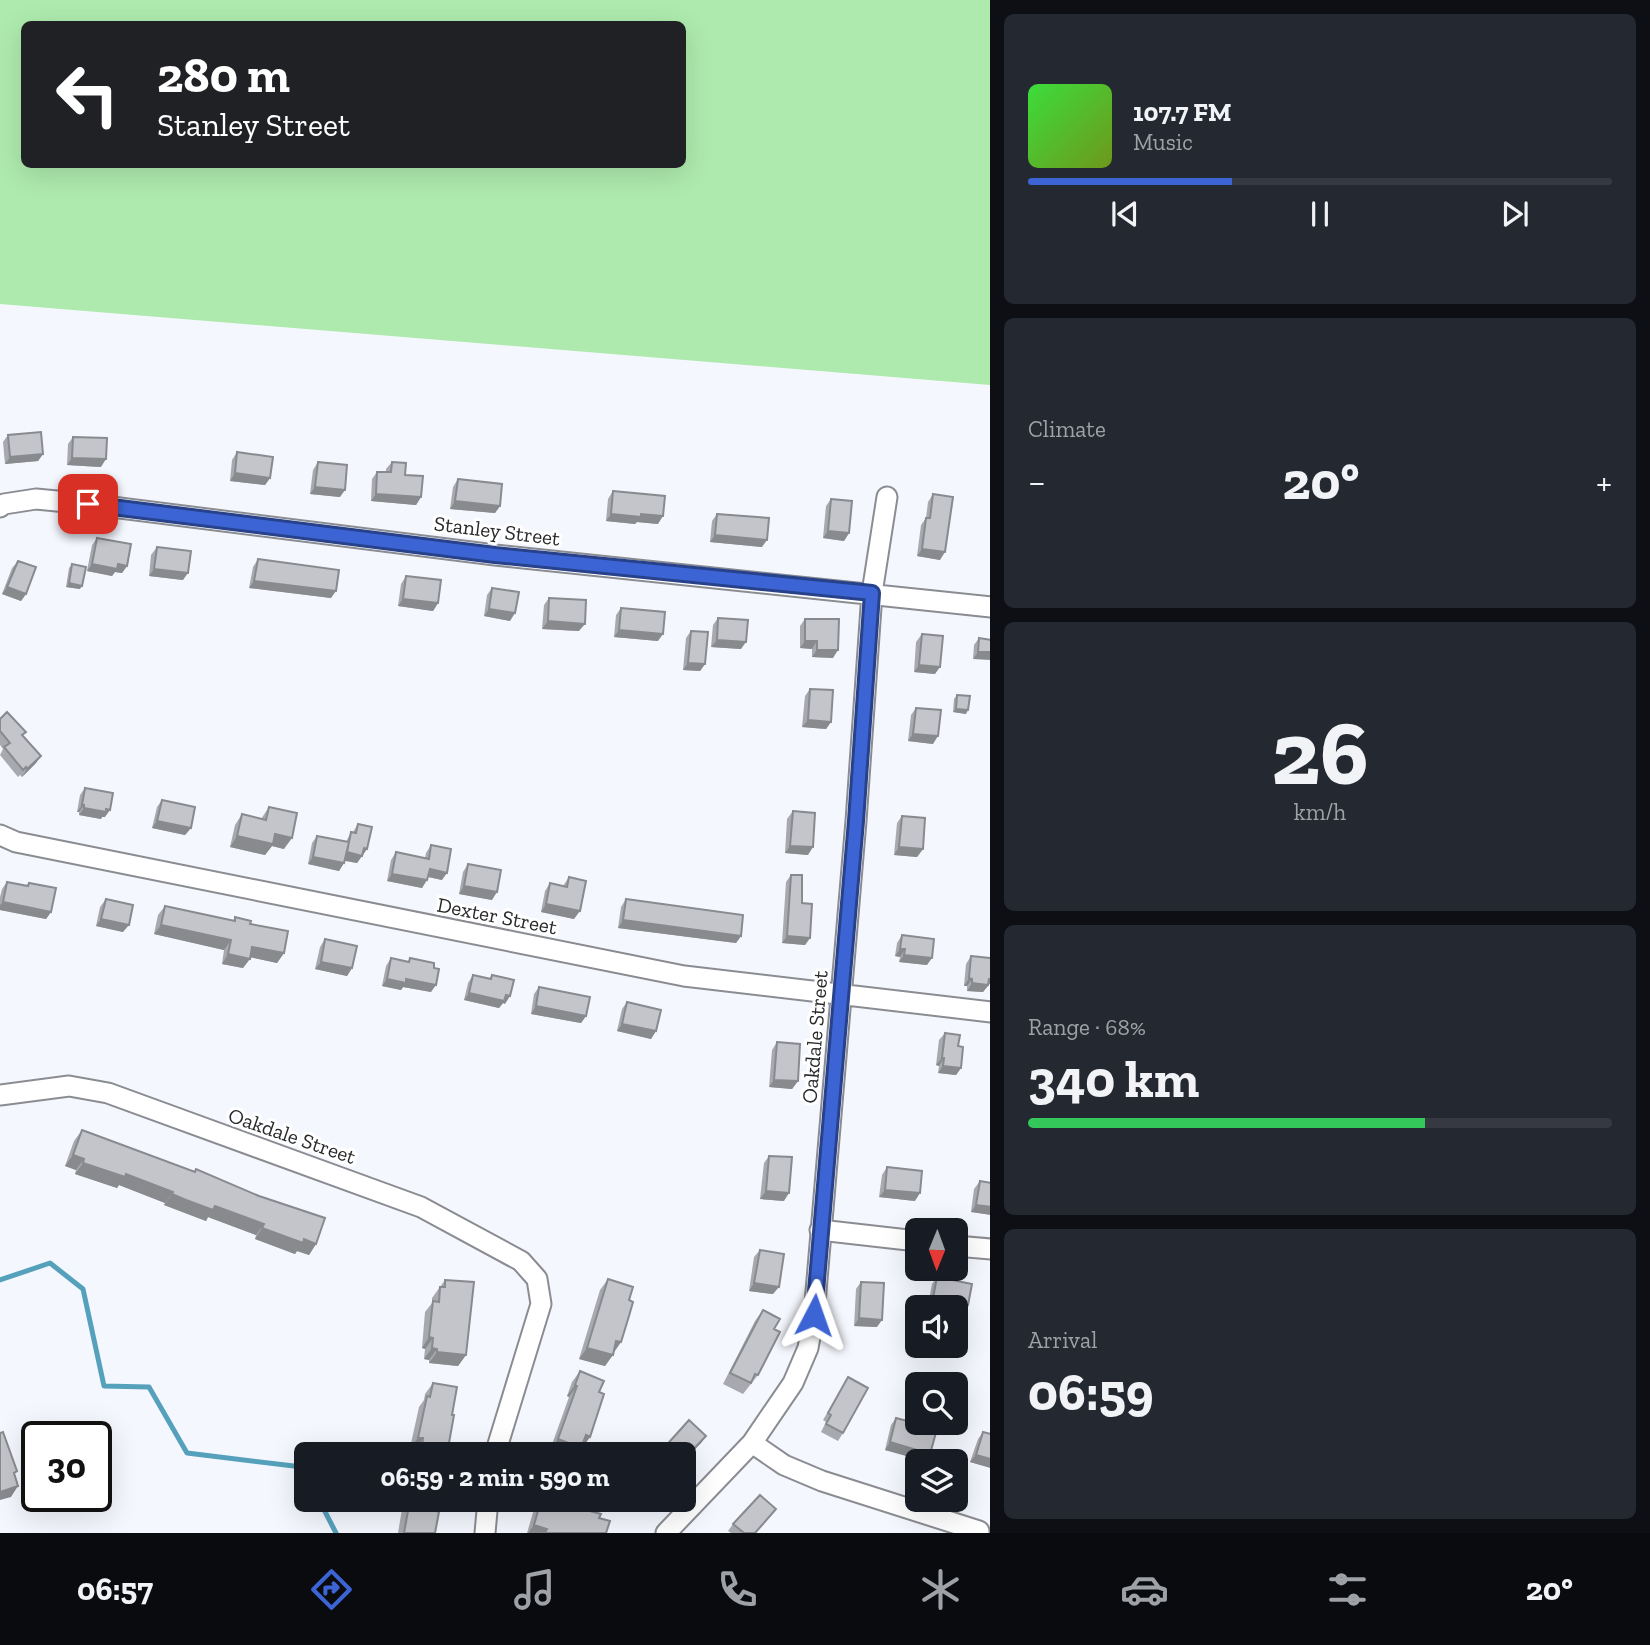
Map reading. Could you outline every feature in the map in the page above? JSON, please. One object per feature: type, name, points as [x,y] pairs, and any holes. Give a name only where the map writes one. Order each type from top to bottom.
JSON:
[{"type":"street","name":"Oakdale Street","points":[[666,1533],[752,1443],[793,1383],[808,1348],[814,1315],[842,995],[872,593],[887,497]]},
{"type":"street","name":"Stanley Street","points":[[0,507],[36,499],[88,504],[495,555],[990,607]]},
{"type":"street","name":"Dexter Street","points":[[0,835],[16,842],[671,973],[990,1012]]},
{"type":"street","name":"Oakdale Street","points":[[0,1095],[69,1086],[107,1093],[421,1207],[521,1261],[537,1279],[541,1304],[499,1442]]},
{"type":"street","points":[[820,1230],[905,1240]]},
{"type":"street","points":[[968,1247],[990,1250]]},
{"type":"street","points":[[752,1443],[783,1465],[822,1481],[979,1531]]},
{"type":"street","points":[[485,1533],[487,1512]]},
{"type":"green space","points":[[0,0],[990,0],[990,385],[0,304]]},
{"type":"building","points":[[41,432],[43,454],[10,457],[8,435]]},
{"type":"building","points":[[73,437],[107,438],[106,459],[72,458]]},
{"type":"building","points":[[237,452],[273,457],[270,478],[235,473]]},
{"type":"building","points":[[318,462],[347,465],[345,490],[315,487]]},
{"type":"building","points":[[392,462],[406,463],[405,475],[423,476],[421,497],[376,494],[377,472],[391,472]]},
{"type":"building","points":[[458,479],[502,484],[500,506],[455,501]]},
{"type":"building","points":[[613,491],[665,496],[663,516],[611,514]]},
{"type":"building","points":[[933,494],[953,497],[945,552],[922,549],[926,518],[930,518]]},
{"type":"building","points":[[831,499],[852,501],[849,533],[828,531]]},
{"type":"building","points":[[717,514],[769,518],[767,540],[715,535]]},
{"type":"building","points":[[97,538],[131,544],[127,566],[118,564],[117,569],[92,564]]},
{"type":"building","points":[[157,547],[191,551],[188,573],[154,569]]},
{"type":"building","points":[[258,559],[339,570],[336,591],[254,581]]},
{"type":"building","points":[[18,561],[36,567],[26,594],[7,587]]},
{"type":"building","points":[[72,564],[86,567],[82,586],[69,583]]},
{"type":"building","points":[[406,576],[441,580],[438,603],[403,599]]},
{"type":"building","points":[[492,588],[519,592],[515,613],[489,609]]},
{"type":"building","points":[[549,598],[586,600],[585,624],[548,621]]},
{"type":"building","points":[[621,608],[665,612],[663,634],[619,630]]},
{"type":"building","points":[[718,618],[748,620],[746,642],[717,640]]},
{"type":"building","points":[[805,619],[839,619],[838,650],[817,650],[817,641],[805,641]]},
{"type":"building","points":[[691,631],[708,632],[705,664],[688,663]]},
{"type":"building","points":[[922,634],[943,636],[940,667],[919,665]]},
{"type":"building","points":[[979,638],[990,640],[990,652],[978,652]]},
{"type":"building","points":[[810,689],[833,690],[831,722],[808,720]]},
{"type":"building","points":[[957,695],[970,696],[968,710],[956,709]]},
{"type":"building","points":[[916,708],[941,710],[938,736],[913,734]]},
{"type":"building","points":[[7,712],[26,732],[22,735],[41,756],[27,769],[26,767],[23,770],[4,747],[10,743],[0,731],[0,719]]},
{"type":"building","points":[[85,788],[113,793],[110,810],[106,809],[106,812],[84,808],[82,805]]},
{"type":"building","points":[[162,800],[195,807],[191,828],[157,821]]},
{"type":"building","points":[[269,807],[297,813],[292,838],[275,834],[273,844],[237,836],[242,814],[266,820]]},
{"type":"building","points":[[793,811],[815,813],[813,847],[790,846]]},
{"type":"building","points":[[902,816],[925,818],[923,849],[899,847]]},
{"type":"building","points":[[358,824],[372,827],[367,849],[364,848],[362,856],[347,852],[351,832],[356,833]]},
{"type":"building","points":[[317,836],[349,842],[344,863],[313,857]]},
{"type":"building","points":[[431,845],[451,849],[447,873],[430,869],[427,880],[392,874],[396,852],[429,859]]},
{"type":"building","points":[[468,864],[501,870],[497,892],[464,886]]},
{"type":"building","points":[[791,875],[802,875],[802,903],[812,904],[810,938],[787,936]]},
{"type":"building","points":[[569,877],[586,881],[580,911],[546,904],[550,883],[567,887]]},
{"type":"building","points":[[7,882],[56,888],[51,912],[3,902]]},
{"type":"building","points":[[106,899],[133,905],[129,925],[101,919]]},
{"type":"building","points":[[626,899],[743,915],[741,936],[623,920]]},
{"type":"building","points":[[165,906],[235,921],[235,917],[251,921],[250,924],[288,931],[284,953],[252,947],[250,959],[228,954],[231,940],[161,925]]},
{"type":"building","points":[[902,935],[934,939],[932,958],[904,955],[905,949],[900,949]]},
{"type":"building","points":[[325,939],[357,946],[352,968],[321,962]]},
{"type":"building","points":[[971,956],[990,958],[988,985],[972,983],[969,978]]},
{"type":"building","points":[[391,958],[409,962],[410,958],[434,963],[434,968],[439,969],[436,985],[406,979],[406,983],[387,979]]},
{"type":"building","points":[[473,975],[491,979],[492,975],[514,980],[510,996],[506,995],[504,1001],[469,993]]},
{"type":"building","points":[[539,987],[590,997],[586,1016],[536,1006]]},
{"type":"building","points":[[627,1002],[661,1010],[656,1031],[622,1024]]},
{"type":"building","points":[[945,1033],[960,1035],[958,1046],[963,1047],[961,1068],[943,1066]]},
{"type":"building","points":[[777,1042],[800,1044],[798,1081],[774,1080]]},
{"type":"building","points":[[82,1130],[195,1172],[196,1169],[259,1196],[325,1218],[316,1244],[304,1239],[303,1243],[262,1228],[264,1224],[215,1206],[213,1210],[126,1174],[125,1177],[83,1163],[84,1159],[73,1155]]},
{"type":"building","points":[[769,1156],[792,1157],[789,1193],[766,1191]]},
{"type":"building","points":[[887,1167],[922,1171],[920,1193],[885,1190]]},
{"type":"building","points":[[980,1181],[990,1183],[990,1207],[976,1205]]},
{"type":"building","points":[[760,1250],[784,1254],[779,1287],[754,1283]]},
{"type":"building","points":[[608,1279],[633,1287],[629,1300],[633,1302],[629,1316],[621,1342],[616,1341],[613,1355],[587,1348]]},
{"type":"building","points":[[445,1280],[474,1282],[466,1355],[437,1352],[437,1349],[432,1348],[433,1338],[429,1337],[433,1301],[439,1302],[440,1287],[445,1287]]},
{"type":"building","points":[[936,1281],[972,1284],[968,1305],[968,1295],[934,1295]]},
{"type":"building","points":[[861,1282],[884,1283],[882,1320],[859,1318]]},
{"type":"building","points":[[763,1310],[780,1319],[774,1329],[780,1332],[758,1375],[755,1374],[751,1383],[730,1373]]},
{"type":"building","points":[[580,1371],[604,1381],[599,1392],[604,1394],[590,1437],[586,1435],[583,1442],[566,1442],[558,1439],[577,1386],[575,1385]]},
{"type":"building","points":[[848,1377],[868,1388],[843,1433],[826,1424],[831,1415],[828,1413]]},
{"type":"building","points":[[433,1383],[457,1387],[449,1442],[422,1442],[423,1438],[418,1438],[427,1396],[430,1397]]},
{"type":"building","points":[[896,1418],[905,1420],[905,1435],[935,1435],[931,1449],[913,1449],[890,1442]]},
{"type":"building","points":[[689,1420],[706,1436],[696,1446],[696,1442],[669,1442]]},
{"type":"building","points":[[3,1432],[17,1471],[14,1473],[18,1486],[0,1492],[0,1433]]},
{"type":"building","points":[[983,1432],[990,1434],[990,1459],[976,1455]]},
{"type":"building","points":[[760,1495],[776,1509],[755,1533],[744,1533],[733,1524]]},
{"type":"building","points":[[408,1512],[439,1512],[435,1533],[404,1533]]},
{"type":"building","points":[[538,1512],[593,1512],[601,1514],[599,1518],[610,1521],[606,1533],[545,1533],[547,1529],[534,1525]]},
{"type":"waterway","points":[[0,1280],[50,1263],[83,1289],[104,1386],[149,1387],[187,1453],[294,1466]]},
{"type":"waterway","points":[[325,1512],[336,1533]]},
{"type":"route","points":[[88,504],[495,555],[872,593],[856,821],[814,1315]]}]
